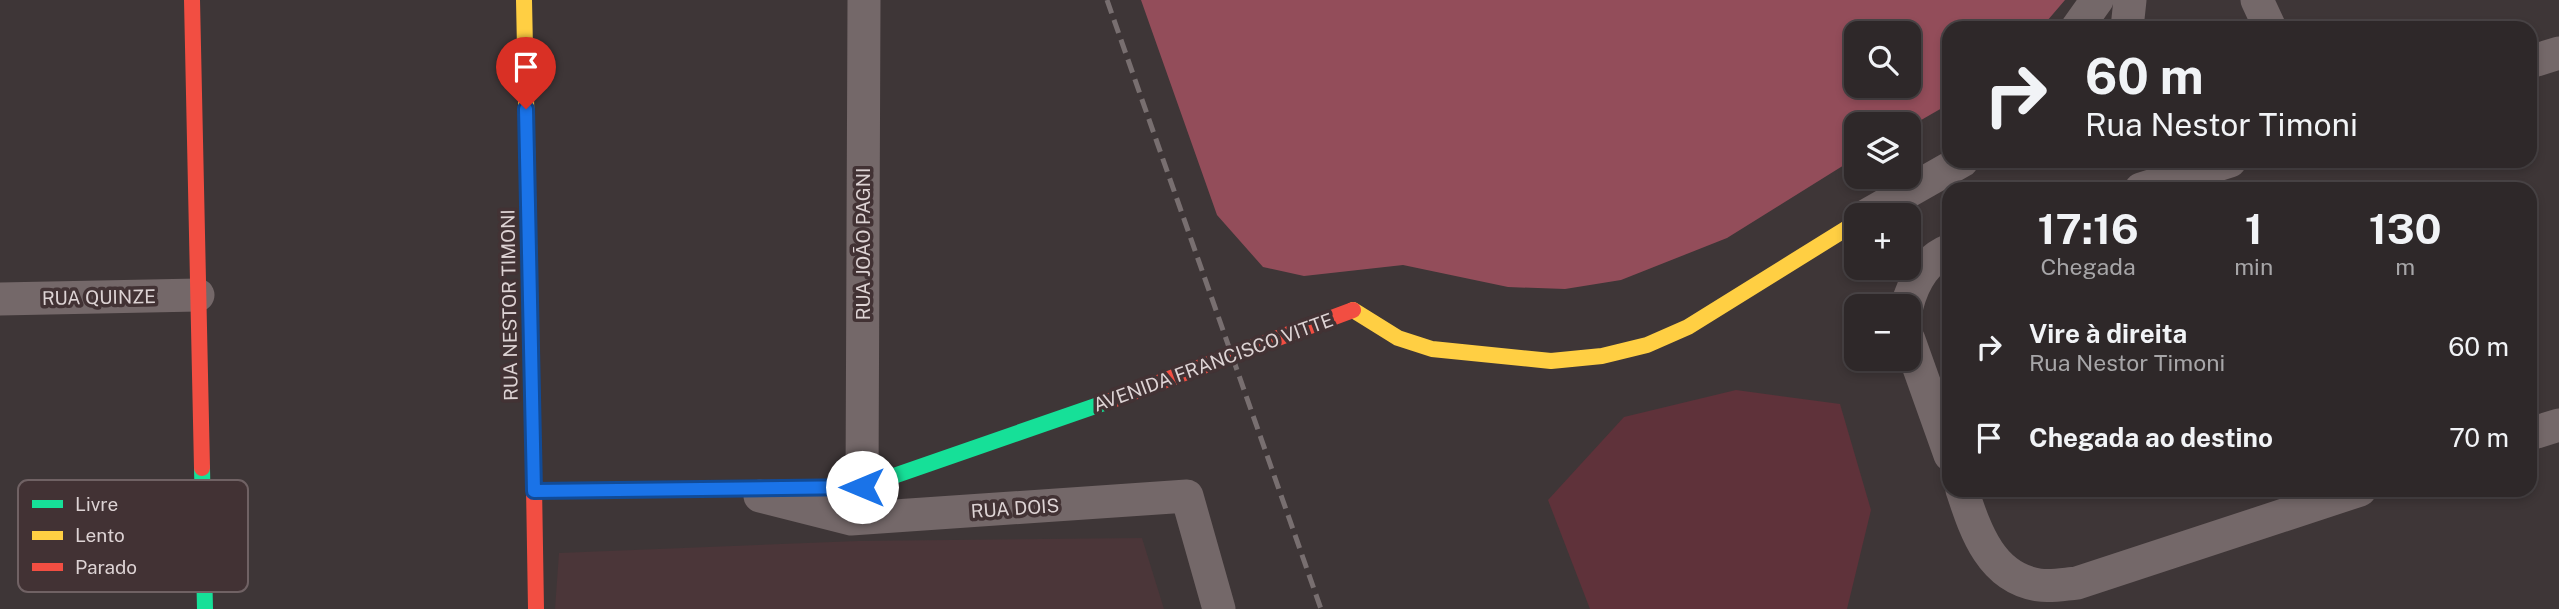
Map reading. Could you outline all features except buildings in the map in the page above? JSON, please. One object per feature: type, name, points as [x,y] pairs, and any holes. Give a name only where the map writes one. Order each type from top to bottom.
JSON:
[{"type":"street","points":[[192,0],[202,480]]},
{"type":"street","name":"RUA NESTOR TIMONI","points":[[524,0],[536,609]]},
{"type":"street","name":"RUA JOÃO PAGNI","points":[[862,487],[864,0]]},
{"type":"street","points":[[2082,21],[2097,0]]},
{"type":"street","points":[[2128,21],[2130,0]]},
{"type":"street","points":[[2258,0],[2267,21]]},
{"type":"street","points":[[2537,60],[2559,52]]},
{"type":"street","points":[[1888,203],[1950,168]]},
{"type":"street","points":[[2163,182],[2208,168]]},
{"type":"street","name":"AVENIDA FRANCISCO VITTE","points":[[534,491],[862,487],[1107,402],[1353,310],[1400,340],[1445,350],[1531,362],[1580,361],[1627,353],[1684,332],[1844,230]]},
{"type":"street","points":[[1911,294],[1915,283],[1928,265],[1942,255]]},
{"type":"street","name":"RUA QUINZE","points":[[0,299],[198,295]]},
{"type":"street","points":[[1920,371],[1942,433]]},
{"type":"street","points":[[2537,432],[2559,425]]},
{"type":"street","name":"RUA DOIS","points":[[730,489],[851,519],[1188,496],[1219,609]]},
{"type":"street","points":[[1965,497],[1983,548],[2008,573],[2038,585],[2077,583],[2339,497]]},
{"type":"shaded area","points":[[1141,0],[2065,0],[2047,21],[1942,21],[1942,108],[1921,120],[1921,112],[1844,112],[1844,165],[1727,238],[1621,280],[1565,289],[1508,287],[1403,265],[1304,276],[1263,267],[1217,215]]},
{"type":"shaded area","points":[[1736,390],[1840,404],[1871,510],[1847,609],[1590,609],[1548,500],[1624,417]]},
{"type":"shaded area","points":[[1142,538],[1164,609],[555,609],[559,553],[858,541]]},
{"type":"railway","points":[[1107,0],[1321,609]]},
{"type":"traffic: fast","points":[[829,487],[862,487],[1107,402]]},
{"type":"traffic: fast","points":[[202,468],[202,480]]},
{"type":"traffic: fast","points":[[205,592],[205,609]]},
{"type":"traffic: slow","points":[[524,0],[534,486]]},
{"type":"traffic: slow","points":[[1353,310],[1398,338],[1432,349],[1551,361],[1602,356],[1647,345],[1688,327],[1844,230]]},
{"type":"traffic: jam","points":[[192,0],[202,468]]},
{"type":"traffic: jam","points":[[1107,402],[1353,310]]},
{"type":"traffic: jam","points":[[534,486],[536,609]]},
{"type":"traffic: jam","points":[[534,491],[829,487]]},
{"type":"route","points":[[526,109],[534,491],[862,487]]}]
